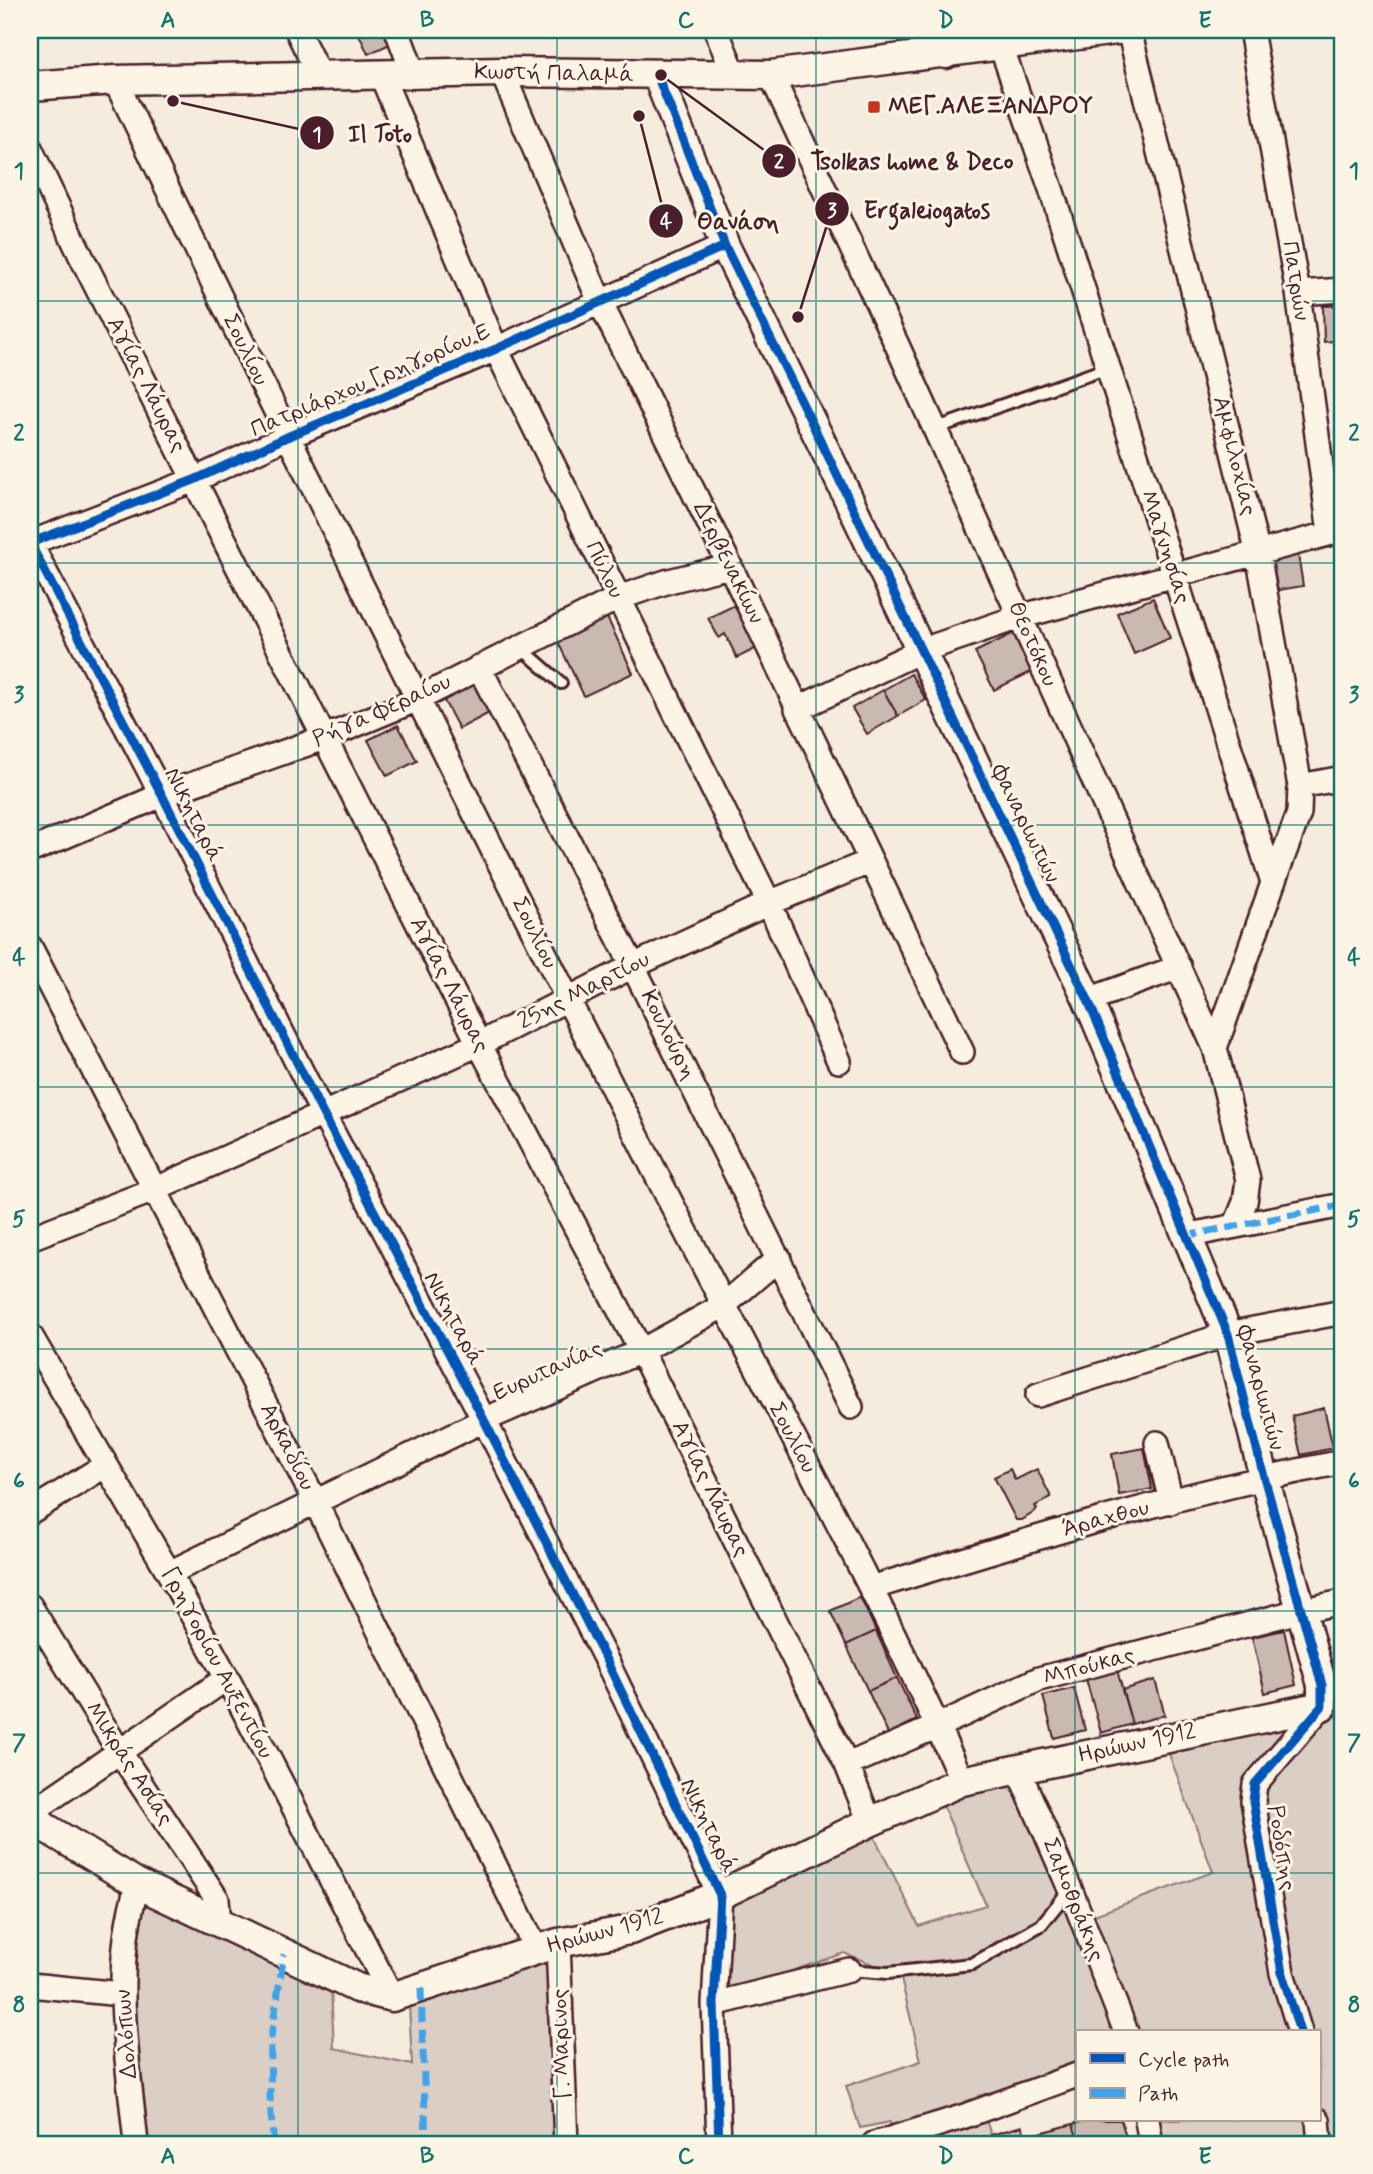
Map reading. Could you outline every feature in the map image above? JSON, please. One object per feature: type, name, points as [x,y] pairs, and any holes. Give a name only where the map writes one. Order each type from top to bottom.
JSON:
[{"type":"street","points":[[297,30],[319,75]]},
{"type":"street","points":[[397,30],[413,73]]},
{"type":"street","points":[[716,30],[735,76]]},
{"type":"street","name":"Κωστή Παλαμά","points":[[30,86],[115,80],[413,73],[771,75],[942,42],[1001,46],[1067,33],[1117,30]]},
{"type":"street","name":"Αμφιλοχίας","points":[[1129,30],[1258,554],[1300,786],[1298,813],[1273,883]]},
{"type":"street","name":"Πατρών","points":[[1251,30],[1337,532]]},
{"type":"street","name":"Μαγνησίας","points":[[1001,46],[1051,189],[1273,883]]},
{"type":"street","name":"Δερβενακίων","points":[[502,72],[600,302],[730,566],[962,1052]]},
{"type":"street","name":"Πύλου","points":[[381,74],[496,349],[769,903],[839,1061]]},
{"type":"street","name":"Φαναριωτών","points":[[656,75],[724,246],[829,458],[1088,1000],[1228,1334],[1264,1477],[1303,1610]]},
{"type":"street","name":"Θεοτόκου","points":[[771,75],[1215,1048],[1248,1180],[1245,1202],[1236,1224]]},
{"type":"street","name":"Σουλίου","points":[[115,80],[287,437],[723,1306],[871,1588],[962,1781]]},
{"type":"street","name":"Αγίας Λάυρας","points":[[30,148],[81,256],[479,1044],[641,1351],[847,1765],[870,1822]]},
{"type":"street","name":"Πατριάρχου Γρηγορίου Ε","points":[[30,543],[194,481],[287,437],[496,349],[724,246]]},
{"type":"street","points":[[1298,293],[1343,290]]},
{"type":"street","points":[[797,709],[920,651],[1019,617],[1337,532]]},
{"type":"street","name":"Νικηταρά","points":[[30,543],[162,795],[323,1114],[484,1420],[607,1662],[720,1895],[714,2004],[719,2144]]},
{"type":"street","name":"Ρήγα Φεραίου","points":[[30,851],[162,795],[324,738],[418,699],[618,598],[669,581],[730,566]]},
{"type":"street","name":"Κουλούρη","points":[[479,667],[633,966],[851,1407]]},
{"type":"street","points":[[1300,786],[1343,778]]},
{"type":"street","name":"25ης Μαρτίου","points":[[30,1238],[155,1190],[479,1044],[633,966],[769,903],[869,862]]},
{"type":"street","points":[[1215,1048],[1273,883]]},
{"type":"street","name":"Αρκαδίου","points":[[30,947],[547,1947]]},
{"type":"street","points":[[1088,1000],[1179,967]]},
{"type":"street","points":[[1185,1236],[1343,1205]]},
{"type":"street","name":"Ευρυτανίας","points":[[169,1573],[484,1420],[641,1351],[723,1306],[779,1258]]},
{"type":"street","points":[[1038,1395],[1228,1334],[1343,1312]]},
{"type":"street","name":"Γρηγορίου Αυξεντίου","points":[[30,1335],[227,1678],[392,1997]]},
{"type":"street","points":[[1157,1443],[1171,1502]]},
{"type":"street","name":"Άραχθου","points":[[871,1588],[1016,1544],[1264,1477],[1343,1462]]},
{"type":"street","points":[[30,1511],[106,1465]]},
{"type":"street","name":"Μπούκας","points":[[847,1765],[1039,1679],[1343,1602]]},
{"type":"street","name":"Μικράς Ασίας","points":[[30,1606],[119,1751],[217,1899],[219,1923]]},
{"type":"street","points":[[1303,1610],[1322,1685],[1322,1706]]},
{"type":"street","points":[[227,1678],[119,1751],[34,1824],[138,1884],[357,1987],[392,1997]]},
{"type":"street","name":"Ηρώων 1912","points":[[392,1997],[547,1947],[630,1930],[720,1895],[870,1822],[962,1781],[1322,1706]]},
{"type":"street","name":"Ροδόπης","points":[[1299,2030],[1282,1973],[1253,1801],[1255,1784],[1322,1706]]},
{"type":"street","name":"Σαμοθράκης","points":[[1018,1769],[1070,1889],[1125,2030]]},
{"type":"street","name":"Δολόπων","points":[[136,2144],[121,1994],[131,1904],[138,1884]]},
{"type":"street","name":"Γ. Μαρινος","points":[[547,1947],[566,2144]]},
{"type":"street","points":[[714,2004],[849,1970]]},
{"type":"street","points":[[30,1985],[121,1994]]},
{"type":"street","points":[[874,2144],[962,2117],[1076,2076]]},
{"type":"street","points":[[1147,2122],[1151,2144]]},
{"type":"street","points":[[1318,2122],[1320,2144]]},
{"type":"lane","points":[[934,429],[1108,368]]},
{"type":"lane","points":[[520,647],[561,683]]},
{"type":"lane","points":[[849,1970],[888,1973],[972,1964],[1041,1925],[1070,1889]]},
{"type":"shaded area","points":[[1343,1715],[1343,2144],[1157,2144],[1153,2122],[1320,2122],[1320,2030],[1076,2030],[1076,2067],[978,2096],[994,2144],[897,2144],[890,2122],[860,2128],[846,2086],[921,2061],[900,1975],[844,1953],[722,1995],[731,1900],[874,1836],[919,1926],[986,1905],[941,1801],[1008,1780],[1075,1922],[1213,1872],[1169,1754]]},
{"type":"shaded area","points":[[144,1901],[331,1987],[334,2048],[412,2065],[409,2004],[549,1953],[558,2144],[144,2144],[131,1997]]},
{"type":"building","points":[[357,30],[384,30],[390,44],[368,54]]},
{"type":"building","points":[[1343,305],[1343,340],[1324,342],[1323,306]]},
{"type":"building","points":[[1298,554],[1303,586],[1272,591],[1267,559]]},
{"type":"building","points":[[1153,598],[1170,638],[1134,654],[1117,613]]},
{"type":"building","points":[[737,604],[759,647],[737,658],[725,634],[719,638],[708,618]]},
{"type":"building","points":[[606,615],[633,673],[584,696],[556,638]]},
{"type":"building","points":[[1014,633],[1033,671],[994,690],[975,652]]},
{"type":"building","points":[[911,674],[926,700],[898,716],[883,690]]},
{"type":"building","points":[[474,680],[491,712],[459,729],[442,697]]},
{"type":"building","points":[[883,690],[898,716],[867,734],[852,708]]},
{"type":"building","points":[[398,725],[417,761],[387,776],[368,740]]},
{"type":"building","points":[[1324,1408],[1333,1448],[1301,1455],[1292,1416]]},
{"type":"building","points":[[1144,1448],[1152,1489],[1119,1495],[1112,1454]]},
{"type":"building","points":[[1010,1469],[1015,1480],[1037,1469],[1051,1497],[1035,1506],[1037,1509],[1022,1520],[1016,1520],[994,1477]]},
{"type":"building","points":[[860,1597],[876,1631],[846,1645],[830,1611]]},
{"type":"building","points":[[1284,1630],[1296,1685],[1265,1693],[1252,1637]]},
{"type":"building","points":[[876,1631],[897,1678],[868,1691],[846,1645]]},
{"type":"building","points":[[1117,1670],[1132,1724],[1101,1733],[1086,1679]]},
{"type":"building","points":[[897,1678],[917,1720],[888,1734],[868,1691]]},
{"type":"building","points":[[1155,1680],[1165,1715],[1132,1724],[1122,1690]]},
{"type":"building","points":[[1074,1688],[1085,1730],[1054,1738],[1043,1696]]},
{"type":"building","points":[[1122,2122],[1128,2144],[1079,2144],[1073,2124]]},
{"type":"building","points":[[1073,2124],[1079,2144],[1027,2144],[1025,2137]]},
{"type":"building","points":[[1022,2126],[1027,2144],[994,2144],[991,2135]]},
{"type":"marked path","points":[[1065,30],[1068,36]]},
{"type":"marked path","points":[[1185,1236],[1343,1205]]},
{"type":"marked path","points":[[274,2144],[270,2105],[271,2037],[284,1954]]},
{"type":"marked path","points":[[421,1988],[426,2144]]},
{"type":"cycle path","points":[[657,75],[725,246],[1088,1000],[1228,1334],[1264,1477],[1322,1685],[1322,1706],[1255,1784],[1253,1801],[1282,1973],[1299,2030]]},
{"type":"cycle path","points":[[719,2144],[714,2004],[720,1895],[607,1662],[484,1420],[323,1114],[162,795],[30,543],[194,480],[725,246]]},
{"type":"place","name":"Tsolkas home & Deco","points":[[661,75]]},
{"type":"place","name":"Il Toto","points":[[173,101]]},
{"type":"place","name":"ΜΕΓ.ΑΛΕΞΑΝΔΡΟΥ","points":[[874,107]]},
{"type":"place","name":"Θανάση","points":[[639,116]]},
{"type":"place","name":"Ergaleiogatos","points":[[798,317]]}]
